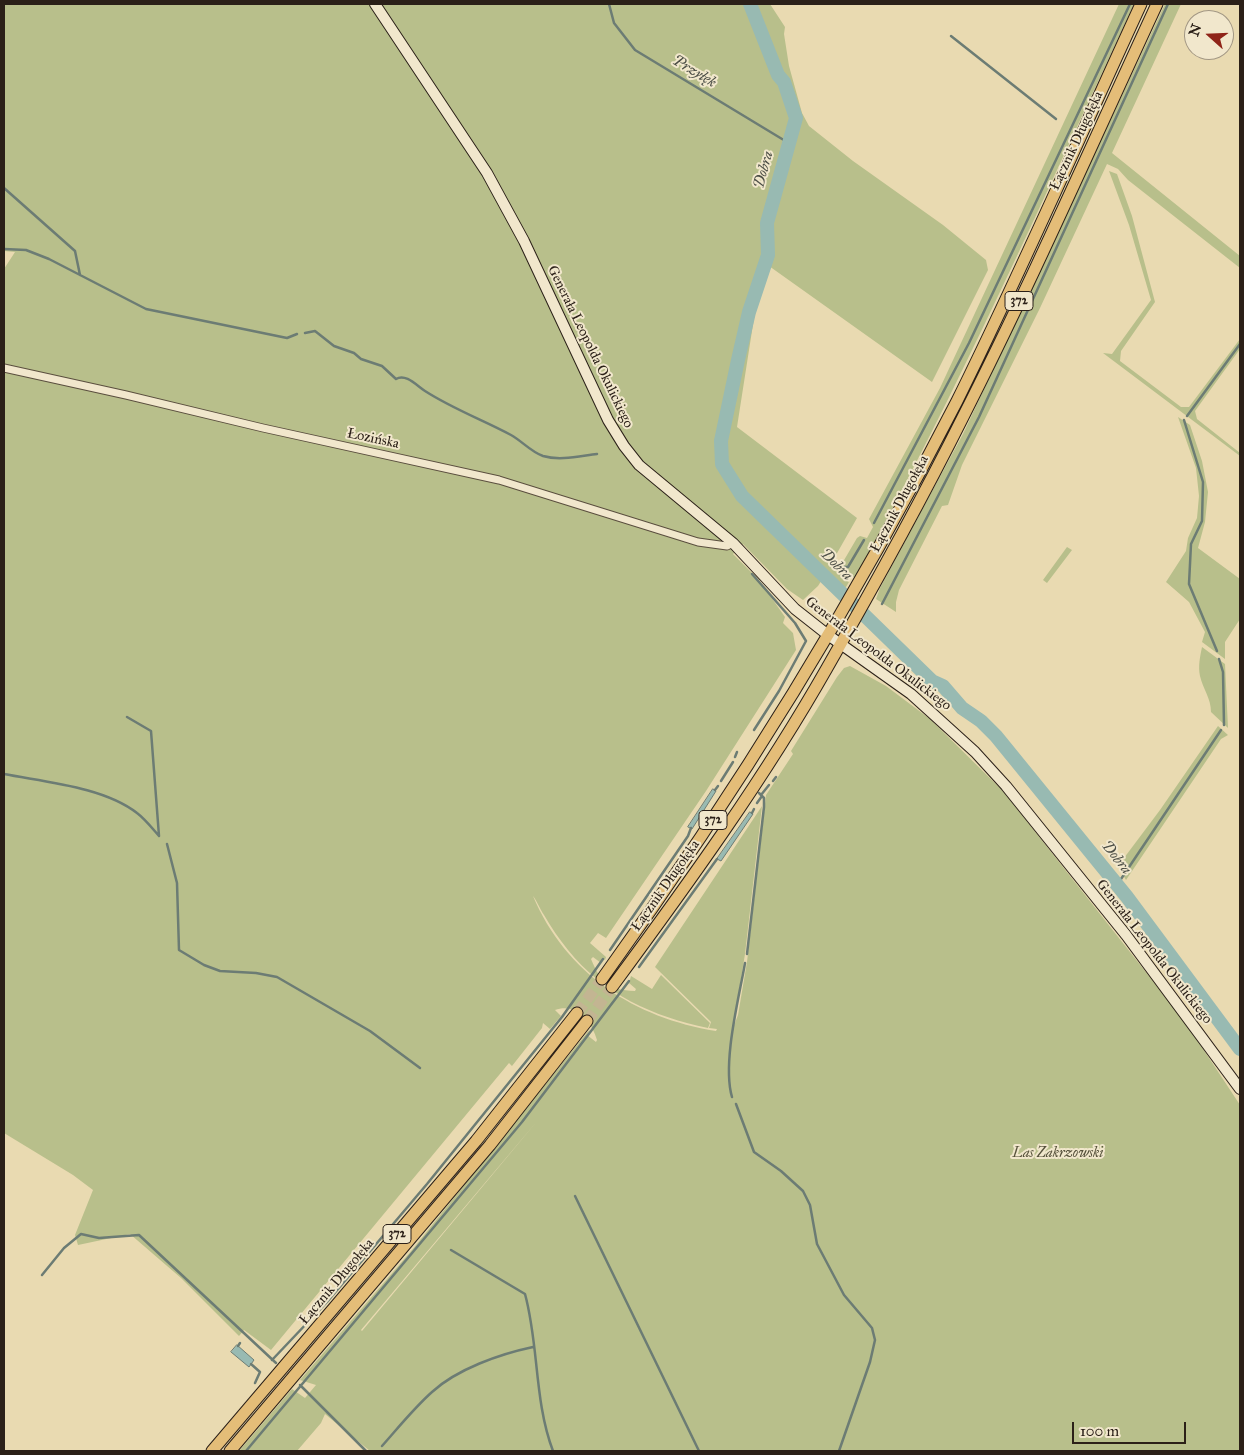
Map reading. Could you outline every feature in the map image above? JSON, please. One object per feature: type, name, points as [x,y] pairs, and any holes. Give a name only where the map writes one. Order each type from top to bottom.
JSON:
[{"type":"main road","name":"Łącznik Długołęka","points":[[602,979],[727,800],[828,635],[858,582],[961,391],[1142,4]]},
{"type":"main road","name":"Łącznik Długołęka","points":[[612,987],[753,786],[840,644],[869,592],[931,480],[991,361],[1157,4]]},
{"type":"main road","name":"Łącznik Długołęka","points":[[212,1451],[476,1141],[576,1013]]},
{"type":"main road","name":"Łącznik Długołęka","points":[[230,1451],[484,1152],[587,1021]]},
{"type":"street","name":"Generała Leopolda Okulickiego","points":[[375,4],[491,181],[524,241],[617,436],[639,465],[733,543],[795,609],[840,644],[890,677],[933,712],[990,767],[1126,935],[1240,1089]]},
{"type":"street","name":"Łozińska","points":[[4,368],[126,394],[262,428],[499,480],[698,542],[722,546],[733,543]]},
{"type":"green space","name":"Las Zakrzowski","points":[[4,4],[770,4],[785,27],[784,34],[789,66],[802,113],[809,126],[853,161],[943,225],[986,260],[988,270],[932,382],[769,266],[754,318],[737,427],[857,518],[832,562],[840,567],[857,538],[860,536],[867,538],[873,527],[869,519],[940,388],[1119,4],[1134,4],[965,365],[893,508],[855,578],[846,573],[847,581],[849,582],[843,592],[825,575],[818,586],[803,600],[787,589],[743,544],[733,554],[759,580],[785,617],[783,623],[793,633],[796,650],[706,791],[606,938],[598,933],[590,943],[606,957],[605,960],[602,958],[601,963],[593,957],[591,959],[598,974],[607,984],[618,989],[635,991],[636,989],[629,983],[631,976],[652,989],[661,975],[710,1023],[708,1028],[649,1010],[613,991],[597,979],[582,966],[565,946],[549,924],[533,896],[547,924],[564,948],[584,970],[606,988],[631,1003],[658,1015],[686,1025],[716,1031],[717,1029],[709,1028],[711,1022],[655,967],[762,806],[745,954],[733,1028],[738,1015],[747,962],[766,795],[793,754],[791,751],[837,677],[844,668],[850,666],[886,686],[930,719],[1003,791],[1186,1023],[1240,1105],[1240,1451],[370,1451],[325,1414],[321,1423],[297,1451],[239,1451],[292,1389],[305,1398],[316,1385],[300,1380],[412,1250],[590,1029],[587,1035],[596,1042],[597,1040],[595,1033],[582,1015],[570,1009],[555,1010],[561,1016],[550,1029],[543,1023],[542,1028],[512,1066],[509,1063],[271,1350],[244,1330],[239,1336],[181,1278],[130,1234],[78,1245],[75,1235],[93,1190],[73,1175],[4,1133],[4,269],[15,252],[4,251]],"holes":[[[538,1120],[362,1331],[361,1330]]]},
{"type":"green space","points":[[1165,4],[1181,4],[1112,153],[1240,256],[1240,268],[1128,180],[1118,169],[1107,164],[1040,308],[962,465],[948,505],[942,506],[899,590],[896,612],[876,599],[880,588],[963,434]]},
{"type":"green space","points":[[1109,171],[1117,174],[1132,216],[1155,302],[1121,351],[1120,361],[1181,407],[1189,407],[1240,339],[1240,349],[1195,411],[1197,419],[1240,453],[1240,456],[1103,353],[1112,354],[1151,300],[1129,225]]},
{"type":"green space","points":[[1178,417],[1190,425],[1202,461],[1208,492],[1205,522],[1198,548],[1240,579],[1240,619],[1225,642],[1225,659],[1202,642],[1205,632],[1189,602],[1166,582],[1186,551],[1188,538],[1197,518],[1199,496],[1196,468]]},
{"type":"green space","points":[[1067,547],[1072,550],[1047,583],[1043,580]]},
{"type":"green space","points":[[1202,647],[1225,664],[1228,728],[1211,712],[1210,702],[1201,681],[1199,672]]},
{"type":"green space","points":[[1218,726],[1228,735],[1221,739],[1126,880],[1118,866],[1160,810]]},
{"type":"water","points":[[713,789],[716,791],[692,829],[688,827]]},
{"type":"water","points":[[750,812],[753,814],[721,861],[717,859]]},
{"type":"water","points":[[237,1345],[254,1360],[249,1367],[231,1352]]},
{"type":"waterway","name":"Przyłęk","points":[[609,4],[614,23],[635,50],[787,142]]},
{"type":"waterway","name":"Dobra","points":[[750,4],[778,75],[784,82],[796,118],[767,223],[768,255],[749,312],[738,360],[721,441],[722,464],[742,496],[932,681],[943,686],[962,708],[981,721],[996,736],[1127,897],[1240,1049]]},
{"type":"waterway","points":[[874,523],[969,343],[1130,4]]},
{"type":"waterway","points":[[882,604],[979,417],[1168,4]]},
{"type":"waterway","points":[[951,36],[1056,119]]},
{"type":"waterway","points":[[4,188],[75,251],[80,275]]},
{"type":"waterway","points":[[4,249],[26,250],[49,259],[146,309],[287,338],[297,334]]},
{"type":"waterway","points":[[305,333],[315,331],[334,346],[354,353],[361,359],[382,366],[396,379],[404,378],[415,383],[446,403],[511,435],[543,456],[563,458],[597,454]]},
{"type":"waterway","points":[[1187,416],[1240,344]]},
{"type":"waterway","points":[[1184,420],[1203,482],[1202,521],[1191,544],[1189,584],[1217,651]]},
{"type":"waterway","points":[[844,567],[848,567],[864,540]]},
{"type":"waterway","points":[[752,574],[795,623],[806,641],[779,691],[754,730]]},
{"type":"waterway","points":[[1219,659],[1223,672],[1224,725]]},
{"type":"waterway","points":[[127,717],[151,731],[159,836]]},
{"type":"waterway","points":[[1117,885],[1221,730]]},
{"type":"waterway","points":[[735,757],[737,752]]},
{"type":"waterway","points":[[721,781],[733,762]]},
{"type":"waterway","points":[[4,774],[74,787],[108,797],[137,813],[159,836]]},
{"type":"waterway","points":[[773,781],[776,777]]},
{"type":"waterway","points":[[761,795],[769,785]]},
{"type":"waterway","points":[[715,790],[718,786]]},
{"type":"waterway","points":[[747,954],[764,807],[764,798],[759,793]]},
{"type":"waterway","points":[[757,803],[762,796]]},
{"type":"waterway","points":[[752,813],[754,809]]},
{"type":"waterway","points":[[610,950],[688,836],[691,828]]},
{"type":"waterway","points":[[167,844],[177,883],[179,950],[204,965],[220,971],[256,973],[277,977],[370,1031],[420,1068]]},
{"type":"waterway","points":[[639,967],[717,859]]},
{"type":"waterway","points":[[272,1360],[327,1302],[427,1184],[562,1017],[603,959]]},
{"type":"waterway","points":[[732,1097],[729,1083],[730,1049],[745,963]]},
{"type":"waterway","points":[[246,1451],[522,1122],[629,981]]},
{"type":"waterway","points":[[736,1104],[754,1152],[781,1171],[803,1191],[810,1205],[817,1244],[844,1295],[872,1328],[875,1340],[870,1362],[839,1451]]},
{"type":"waterway","points":[[575,1196],[699,1451]]},
{"type":"waterway","points":[[42,1275],[64,1248],[81,1234],[99,1238],[139,1235],[276,1363]]},
{"type":"waterway","points":[[451,1250],[525,1294],[533,1333],[539,1393],[553,1451]]},
{"type":"waterway","points":[[382,1446],[432,1392],[454,1376],[507,1354],[533,1347]]},
{"type":"waterway","points":[[251,1364],[260,1372],[255,1383]]},
{"type":"waterway","points":[[300,1385],[366,1451]]},
{"type":"tunnel","points":[[577,1013],[602,979]]},
{"type":"tunnel","points":[[587,1021],[612,987]]}]
